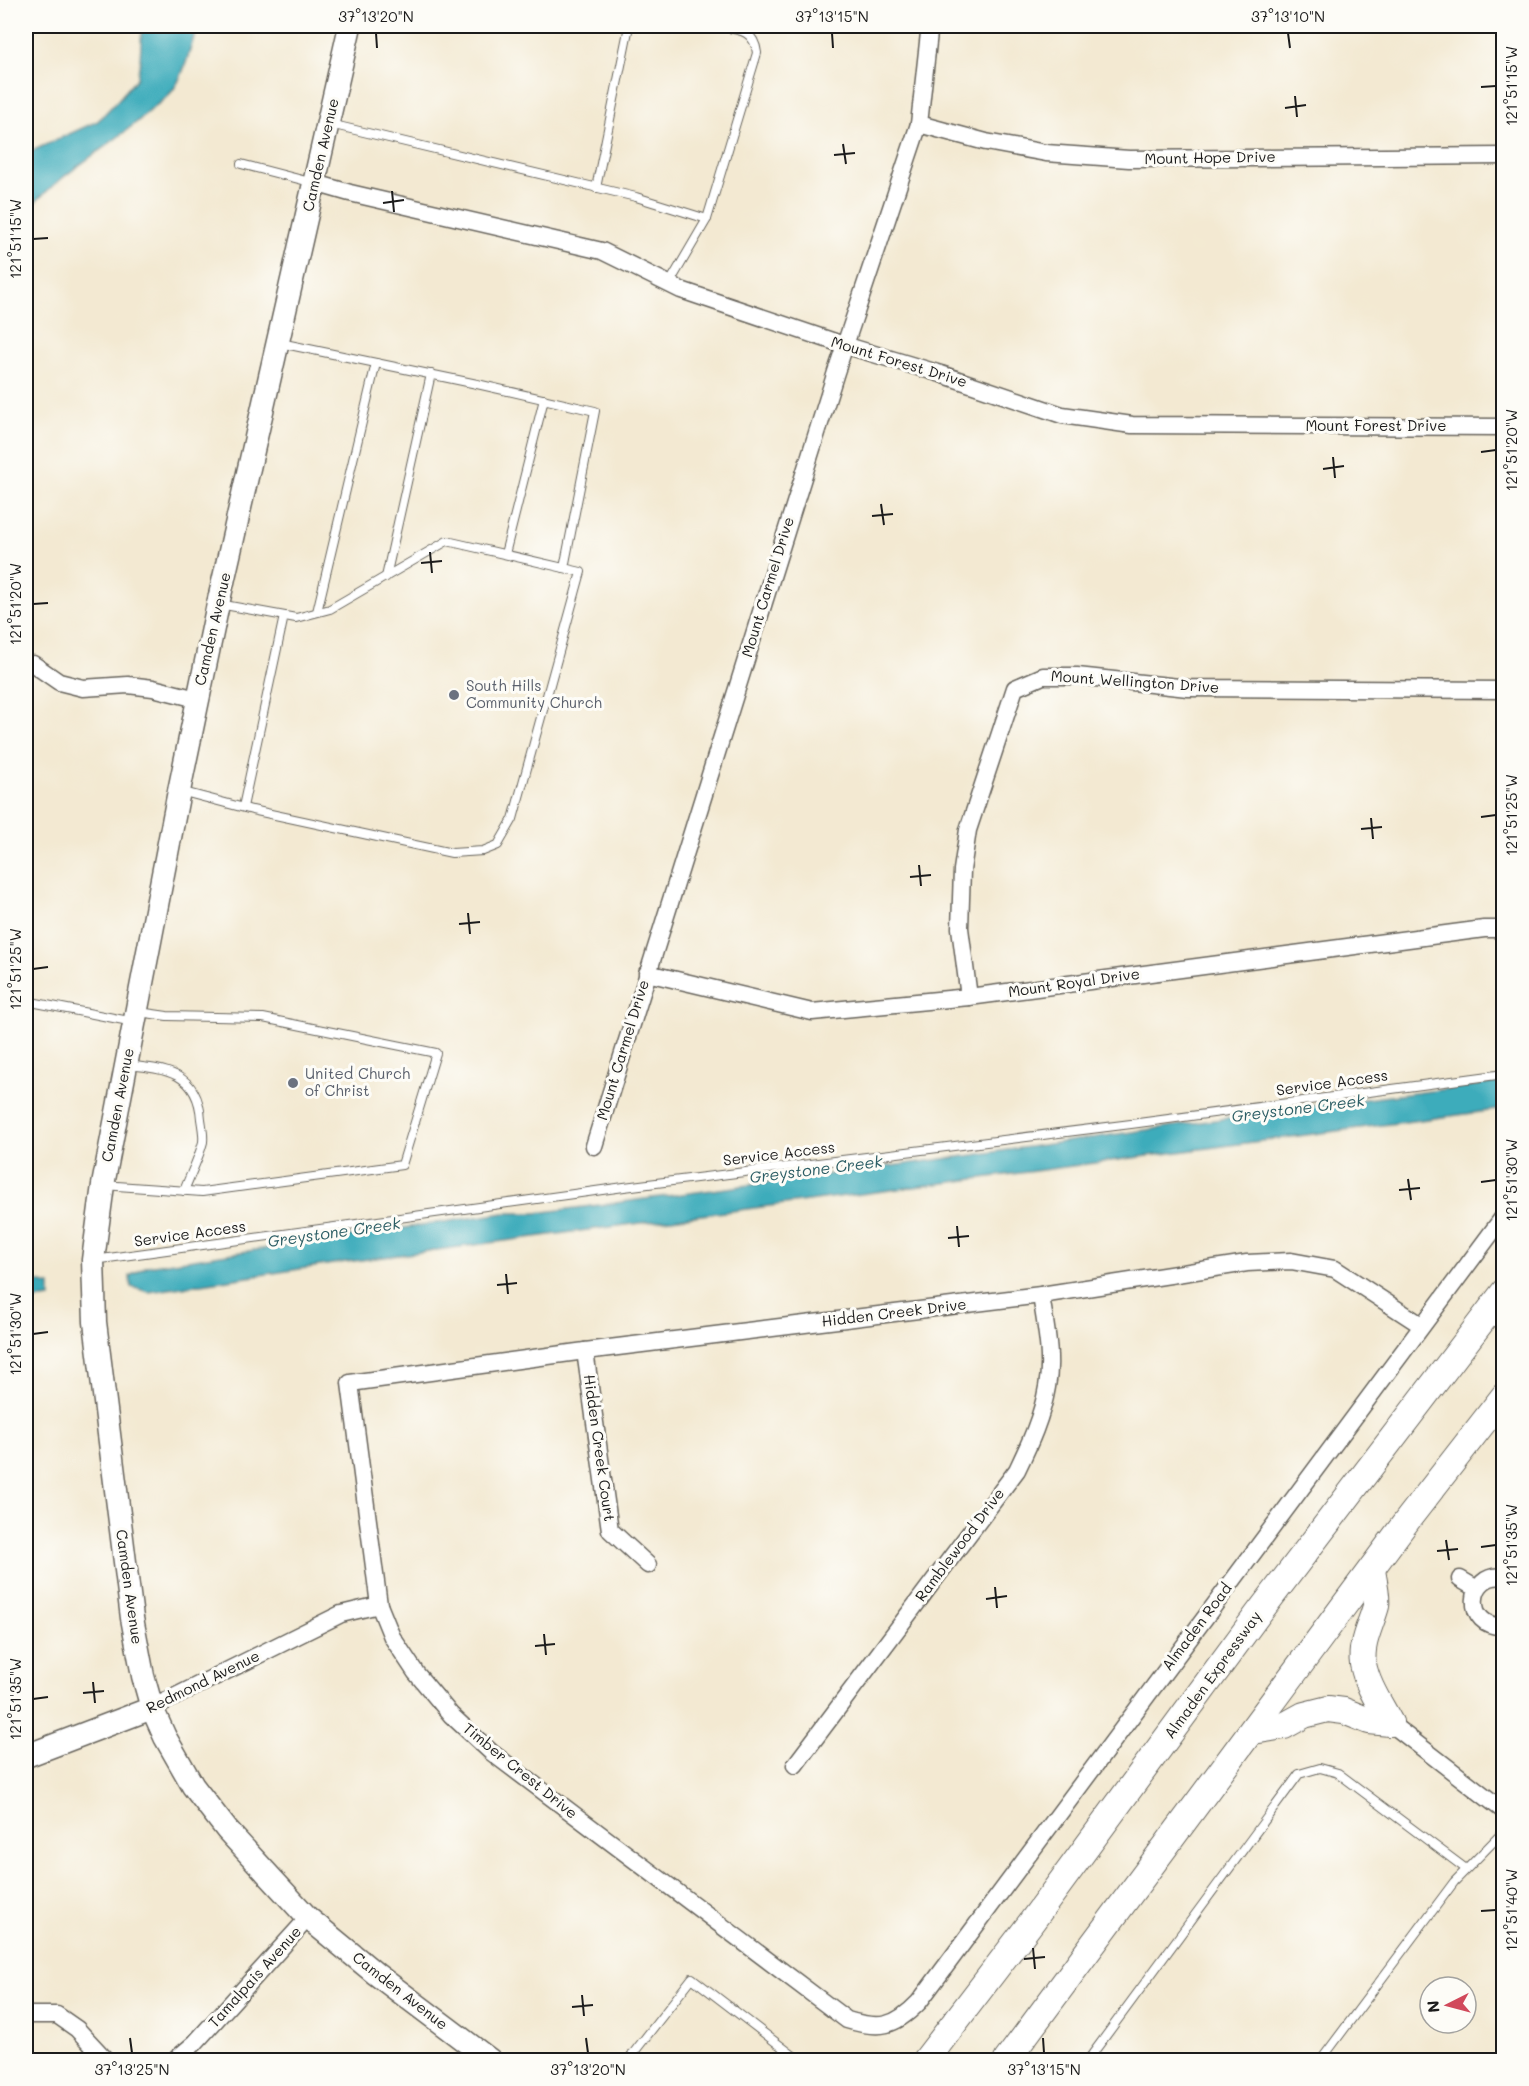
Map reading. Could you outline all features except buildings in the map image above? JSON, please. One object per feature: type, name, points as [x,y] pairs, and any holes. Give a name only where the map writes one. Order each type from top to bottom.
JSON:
[{"type":"main road","name":"Almaden Expressway","points":[[926,2061],[1265,1605],[1503,1292]]},
{"type":"main road","points":[[1007,2061],[1118,1909],[1503,1396]]},
{"type":"main road","points":[[1372,1569],[1376,1604],[1366,1631],[1364,1666],[1368,1682],[1390,1723]]},
{"type":"main road","points":[[1253,1731],[1284,1726],[1304,1715],[1328,1709],[1344,1711],[1369,1721],[1390,1723]]},
{"type":"street","name":"Camden Avenue","points":[[350,26],[197,699],[102,1185],[93,1260],[95,1322],[134,1630],[152,1708],[165,1737],[193,1786],[226,1830],[308,1918],[376,1974],[490,2061]]},
{"type":"street","name":"Mount Carmel Drive","points":[[594,1146],[844,345],[919,124],[928,26]]},
{"type":"street","name":"Mount Hope Drive","points":[[919,124],[986,142],[1046,153],[1129,159],[1503,156]]},
{"type":"street","name":"Mount Forest Drive","points":[[315,183],[602,250],[681,290],[844,345],[941,374],[1062,416],[1132,425],[1503,427]]},
{"type":"street","points":[[33,664],[58,682],[83,688],[128,686],[153,688],[197,699]]},
{"type":"street","name":"Mount Wellington Drive","points":[[969,997],[960,928],[962,870],[968,830],[1015,688],[1043,676],[1077,676],[1188,688],[1503,690]]},
{"type":"street","name":"Mount Royal Drive","points":[[647,973],[812,1012],[969,997],[1472,931],[1503,929]]},
{"type":"street","name":"Almaden Road","points":[[881,2026],[896,2022],[919,2002],[1503,1216]]},
{"type":"street","name":"Hidden Creek Drive","points":[[350,1383],[1041,1294],[1247,1263],[1291,1261],[1335,1269],[1421,1325]]},
{"type":"street","name":"Ramblewood Drive","points":[[795,1766],[1017,1470],[1035,1435],[1048,1386],[1048,1352],[1041,1294]]},
{"type":"street","name":"Hidden Creek Court","points":[[585,1351],[610,1530],[648,1565]]},
{"type":"street","name":"Timber Crest Drive","points":[[350,1383],[379,1605],[392,1637],[416,1673],[451,1715],[491,1752],[847,2020],[865,2026],[881,2026]]},
{"type":"street","points":[[1503,1577],[1490,1578],[1483,1582],[1477,1589],[1474,1604],[1480,1618],[1486,1623],[1503,1626]]},
{"type":"street","points":[[1460,1579],[1477,1589]]},
{"type":"street","name":"Redmond Avenue","points":[[26,1756],[152,1708],[341,1614],[379,1605]]},
{"type":"street","points":[[1390,1723],[1503,1811]]},
{"type":"street","name":"Tamalpais Avenue","points":[[175,2061],[195,2043],[308,1918]]},
{"type":"street","points":[[26,2015],[57,2015],[76,2028],[106,2061]]},
{"type":"lane","points":[[596,188],[629,26]]},
{"type":"lane","points":[[669,284],[707,219],[757,53],[756,41],[748,33],[714,26]]},
{"type":"lane","points":[[328,124],[636,197],[707,219]]},
{"type":"lane","points":[[241,164],[315,183]]},
{"type":"lane","points":[[278,342],[595,411],[564,568]]},
{"type":"lane","points":[[317,612],[376,363]]},
{"type":"lane","points":[[386,577],[431,374]]},
{"type":"lane","points":[[505,554],[544,399]]},
{"type":"lane","points":[[179,791],[252,810],[452,853],[483,851],[498,845],[513,819],[581,572],[447,541],[330,609],[296,618],[218,604]]},
{"type":"lane","points":[[243,807],[284,616]]},
{"type":"lane","points":[[26,1001],[135,1017],[263,1018],[436,1053],[402,1165],[202,1192],[102,1185]]},
{"type":"lane","points":[[126,1065],[157,1068],[179,1076],[192,1087],[201,1111],[203,1140],[184,1191]]},
{"type":"lane","name":"Service Access","points":[[93,1260],[613,1189],[1131,1124],[1503,1074]]},
{"type":"lane","points":[[1088,2061],[1299,1774],[1320,1767],[1338,1773],[1466,1869]]},
{"type":"lane","points":[[1321,2061],[1441,1899],[1503,1831]]},
{"type":"lane","points":[[630,2060],[692,1978],[799,2061]]},
{"type":"water","points":[[142,26],[197,26],[177,84],[169,95],[138,122],[71,171],[26,212],[26,157],[32,151],[98,121],[118,100],[137,78]]},
{"type":"water","points":[[1503,1082],[1503,1109],[346,1262],[149,1292],[131,1287],[130,1276],[147,1266],[504,1213],[536,1213],[615,1203],[973,1155],[1333,1103]]},
{"type":"water","points":[[26,1281],[50,1285],[50,1298],[26,1301]]},
{"type":"place","name":"South Hills Community Church","points":[[454,695]]},
{"type":"place","name":"United Church of Christ","points":[[293,1083]]},
{"type":"water label","name":"Greystone Creek","points":[[1298,1108]]},
{"type":"water label","name":"Greystone Creek","points":[[816,1169]]},
{"type":"water label","name":"Greystone Creek","points":[[334,1232]]}]
